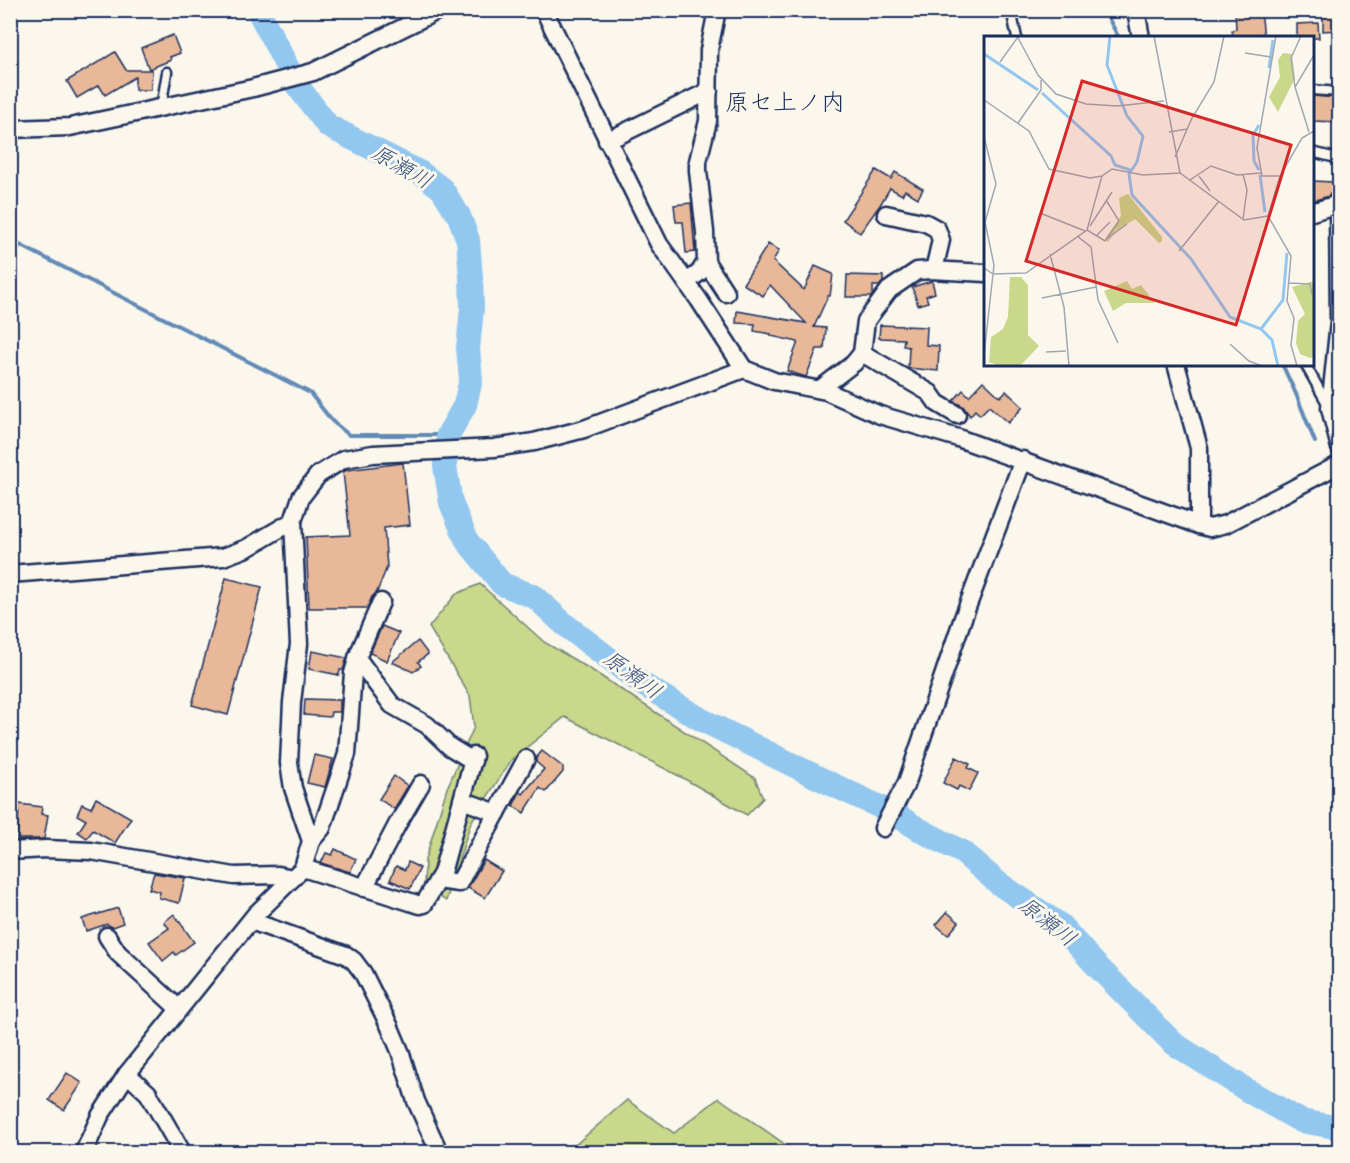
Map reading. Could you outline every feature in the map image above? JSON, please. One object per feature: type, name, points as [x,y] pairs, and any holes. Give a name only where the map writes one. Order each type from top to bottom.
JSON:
[{"type":"street","points":[[10,129],[70,127],[253,88],[313,72],[439,10]]},
{"type":"street","points":[[544,10],[659,244],[744,369],[774,381],[820,389],[880,415],[926,427],[1023,460],[1210,528],[1226,524],[1340,464]]},
{"type":"street","points":[[717,10],[710,50],[708,121],[698,161],[698,171],[706,262],[726,293]]},
{"type":"street","points":[[1137,10],[1141,36]]},
{"type":"street","points":[[607,141],[709,91]]},
{"type":"street","points":[[1314,211],[1339,200],[1339,322],[1330,408],[1340,448]]},
{"type":"street","points":[[886,214],[926,223],[937,229],[941,240],[934,270]]},
{"type":"street","points":[[686,282],[699,273],[706,262]]},
{"type":"street","points":[[820,389],[854,363],[862,353],[866,321],[889,290],[918,271],[984,273]]},
{"type":"street","points":[[862,353],[930,393],[937,403],[957,415]]},
{"type":"street","points":[[1177,366],[1199,447],[1198,525]]},
{"type":"street","points":[[311,841],[293,788],[289,763],[292,702],[299,644],[293,521],[301,497],[318,475],[344,459],[372,454],[477,447],[494,448],[534,442],[584,429],[744,369]]},
{"type":"street","points":[[926,427],[937,403]]},
{"type":"street","points":[[883,828],[906,785],[963,618],[1023,460]]},
{"type":"street","points":[[10,574],[223,557],[247,548],[293,521]]},
{"type":"street","points":[[84,1152],[100,1116],[127,1074],[250,921],[298,873],[311,841],[322,828],[347,754],[353,672],[381,602]]},
{"type":"street","points":[[10,851],[92,851],[234,876],[298,873],[364,888],[420,905],[424,904],[442,873],[474,758],[450,747],[427,725],[392,705],[357,658]]},
{"type":"street","points":[[438,880],[459,883],[526,759]]},
{"type":"street","points":[[364,888],[421,784]]},
{"type":"street","points":[[462,800],[497,813]]},
{"type":"street","points":[[250,921],[346,955],[354,961],[363,973],[389,1025],[416,1101],[439,1152]]},
{"type":"street","points":[[106,936],[118,953],[179,1009]]},
{"type":"street","points":[[127,1074],[148,1093],[182,1152]]},
{"type":"lane","points":[[1011,10],[1017,36]]},
{"type":"lane","points":[[161,108],[167,72]]},
{"type":"lane","points":[[1314,90],[1340,92]]},
{"type":"lane","points":[[1314,152],[1340,159]]},
{"type":"lane","points":[[1306,366],[1330,408]]},
{"type":"green space","points":[[480,584],[544,642],[590,669],[755,778],[763,798],[747,815],[683,778],[565,717],[512,759],[471,822],[446,901],[424,886],[425,860],[447,788],[474,727],[470,696],[429,627],[456,594]]},
{"type":"green space","points":[[719,1098],[796,1152],[567,1152],[627,1100],[674,1133]]},
{"type":"building","points":[[1235,10],[1261,10],[1264,36],[1233,36],[1232,30],[1236,29]]},
{"type":"building","points":[[1323,12],[1340,12],[1338,30],[1323,31]]},
{"type":"building","points":[[1318,23],[1319,38],[1297,36],[1297,24]]},
{"type":"building","points":[[173,35],[180,53],[170,57],[171,60],[149,69],[141,48]]},
{"type":"building","points":[[115,52],[126,70],[152,70],[151,90],[135,90],[135,77],[105,95],[99,85],[77,98],[67,81]]},
{"type":"building","points":[[1314,96],[1340,98],[1340,122],[1314,121]]},
{"type":"building","points":[[876,170],[891,179],[895,172],[923,189],[918,198],[905,190],[902,195],[890,188],[860,233],[843,220]]},
{"type":"building","points":[[1314,181],[1333,182],[1333,189],[1329,196],[1314,200]]},
{"type":"building","points":[[691,203],[695,252],[686,253],[683,222],[676,222],[674,205]]},
{"type":"building","points":[[768,244],[779,250],[773,261],[804,290],[815,266],[833,274],[830,296],[814,327],[826,328],[824,349],[817,349],[806,377],[787,371],[798,342],[754,331],[755,324],[736,323],[737,311],[806,323],[770,285],[763,296],[743,284]]},
{"type":"building","points":[[847,275],[883,276],[883,282],[879,286],[873,286],[871,297],[846,297]]},
{"type":"building","points":[[932,281],[935,293],[926,296],[928,302],[918,305],[912,287]]},
{"type":"building","points":[[880,325],[927,327],[926,345],[939,346],[938,371],[908,368],[909,347],[903,346],[904,339],[879,338]]},
{"type":"building","points":[[983,381],[1000,397],[1006,391],[1023,407],[1008,423],[989,406],[980,415],[975,410],[970,416],[963,406],[953,401],[963,390],[969,396]]},
{"type":"building","points":[[403,463],[410,525],[384,528],[387,567],[377,592],[367,608],[309,608],[306,537],[350,535],[343,472]]},
{"type":"building","points":[[226,578],[262,587],[228,715],[192,705]]},
{"type":"building","points":[[382,626],[399,633],[387,661],[370,653]]},
{"type":"building","points":[[418,641],[428,654],[418,662],[421,666],[413,672],[392,662]]},
{"type":"building","points":[[312,651],[347,658],[343,670],[340,670],[339,675],[309,669]]},
{"type":"building","points":[[305,699],[340,700],[340,712],[331,712],[330,717],[304,715]]},
{"type":"building","points":[[542,751],[563,767],[563,772],[546,792],[540,788],[524,813],[513,806],[520,792],[523,794],[544,769],[536,762],[536,758]]},
{"type":"building","points":[[314,755],[333,759],[325,787],[307,783]]},
{"type":"building","points":[[956,757],[970,764],[968,768],[978,773],[969,791],[959,786],[957,790],[943,783]]},
{"type":"building","points":[[394,776],[408,786],[394,809],[379,799]]},
{"type":"building","points":[[96,798],[131,818],[115,843],[93,830],[87,838],[78,832],[86,820],[77,815],[82,804],[91,808]]},
{"type":"building","points":[[19,804],[42,807],[41,814],[48,815],[44,839],[17,839]]},
{"type":"building","points":[[335,849],[356,859],[350,872],[321,863],[326,853],[332,855]]},
{"type":"building","points":[[484,860],[502,871],[485,898],[468,888]]},
{"type":"building","points":[[408,862],[420,868],[410,889],[390,880],[396,866],[405,870]]},
{"type":"building","points":[[154,873],[185,878],[179,903],[159,898],[160,892],[149,889]]},
{"type":"building","points":[[118,908],[123,923],[112,927],[107,924],[86,931],[82,919]]},
{"type":"building","points":[[947,912],[959,922],[948,935],[936,925]]},
{"type":"building","points":[[174,914],[194,942],[176,955],[174,952],[163,961],[149,942],[169,928],[164,922]]},
{"type":"building","points":[[67,1073],[82,1083],[64,1110],[49,1100]]},
{"type":"waterway","name":"原瀬川","points":[[258,10],[296,84],[328,126],[421,173],[442,189],[459,216],[468,240],[471,277],[472,308],[468,349],[471,379],[465,405],[448,435],[445,466],[451,503],[467,541],[502,584],[535,597],[564,624],[642,684],[702,720],[895,814],[962,852],[998,883],[1060,925],[1173,1043],[1301,1121],[1340,1128]]},
{"type":"waterway","points":[[1104,10],[1118,36]]},
{"type":"waterway","points":[[10,240],[310,393],[332,421],[349,435],[448,435]]},
{"type":"waterway","points":[[1283,366],[1315,442]]},
{"type":"district","name":"原セ上ノ内","points":[[785,102]]}]
